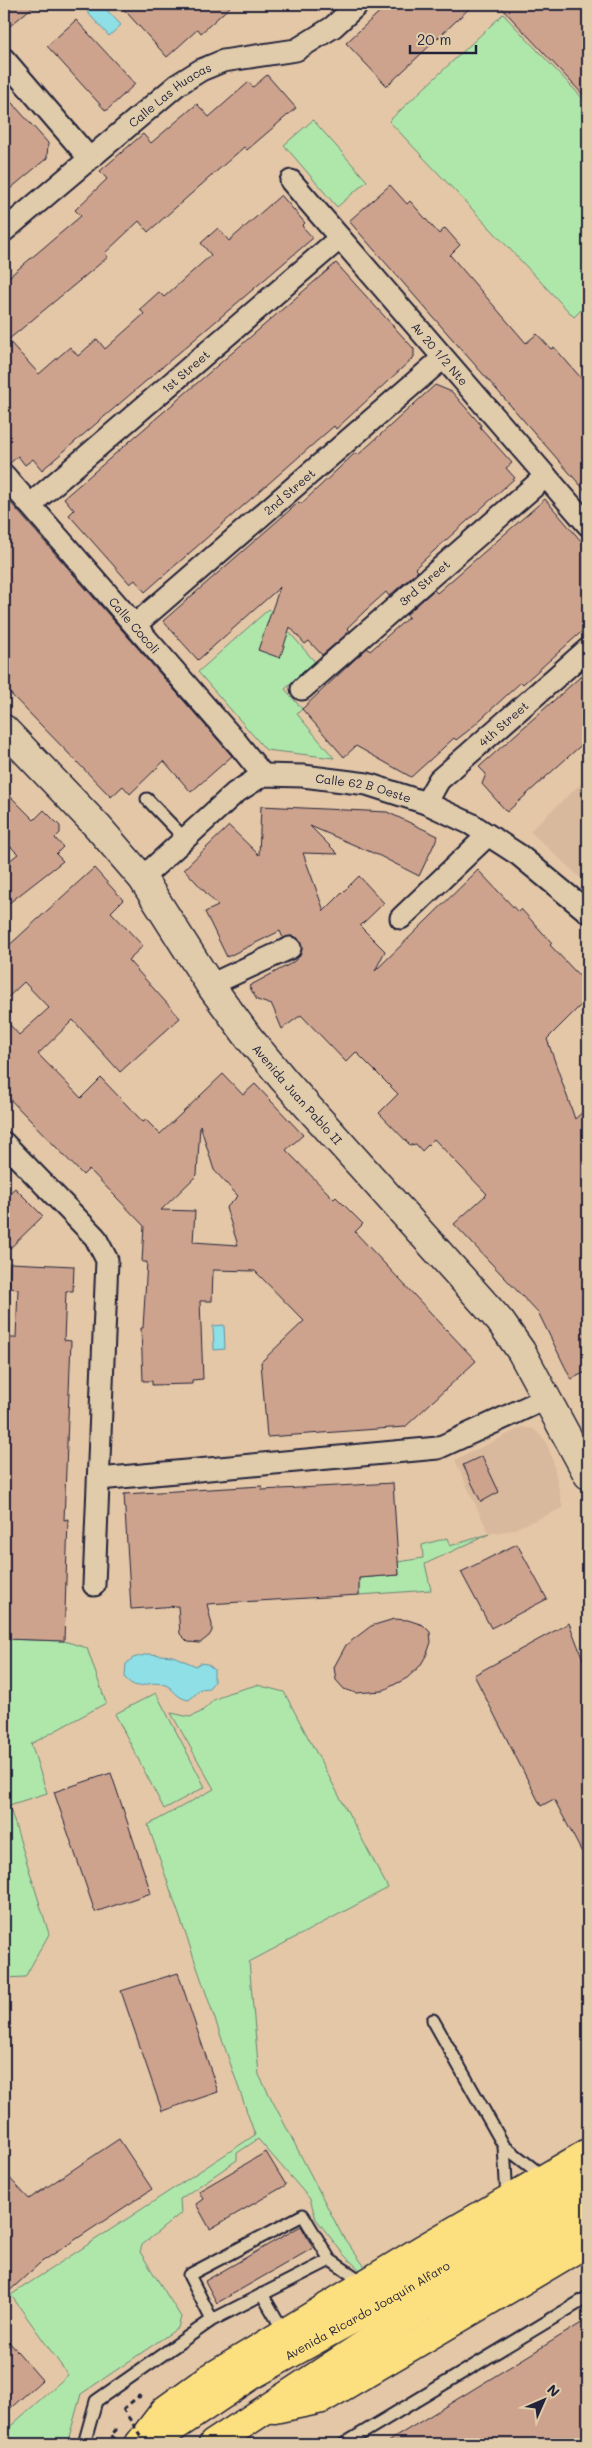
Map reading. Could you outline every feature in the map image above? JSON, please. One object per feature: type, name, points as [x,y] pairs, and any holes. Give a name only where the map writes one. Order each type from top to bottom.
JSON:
[{"type":"main road","name":"Avenida Juan Pablo II","points":[[4,729],[98,827],[142,878],[210,984],[249,1038],[284,1080],[500,1321],[521,1351],[586,1476]]},
{"type":"main road","points":[[139,2444],[165,2410],[208,2379],[284,2332],[588,2153]]},
{"type":"main road","name":"Avenida Ricardo Joaquín Alfaro","points":[[147,2444],[252,2375],[394,2296],[588,2181]]},
{"type":"main road","name":"Avenida Ricardo Joaquín Alfaro","points":[[213,2444],[400,2322],[588,2211]]},
{"type":"main road","points":[[260,2412],[322,2399],[588,2242]]},
{"type":"street","name":"Calle Las Huacas","points":[[4,231],[177,85],[201,70],[224,62],[296,50],[333,27],[358,4]]},
{"type":"street","points":[[4,59],[89,158]]},
{"type":"street","name":"Av 20 1/2 Nte","points":[[291,181],[588,525]]},
{"type":"street","name":"1st Street","points":[[30,505],[340,238]]},
{"type":"street","name":"2nd Street","points":[[135,625],[444,358]]},
{"type":"street","name":"Calle Cocoli","points":[[4,475],[263,775]]},
{"type":"street","name":"3rd Street","points":[[302,689],[546,476]]},
{"type":"street","name":"4th Street","points":[[426,803],[439,780],[588,649]]},
{"type":"street","points":[[142,878],[235,793],[263,775]]},
{"type":"street","name":"Calle 62 B Oeste","points":[[263,775],[303,776],[367,784],[426,803],[471,824],[488,835],[519,856],[588,912]]},
{"type":"street","points":[[400,918],[488,835]]},
{"type":"street","points":[[210,984],[290,948]]},
{"type":"street","points":[[4,1143],[95,1237],[107,1260],[94,1585]]},
{"type":"street","points":[[99,1479],[438,1448],[547,1398]]},
{"type":"lane","points":[[147,799],[184,839]]},
{"type":"lane","points":[[434,2020],[504,2146],[545,2178]]},
{"type":"lane","points":[[504,2146],[507,2200]]},
{"type":"lane","points":[[212,2320],[189,2275],[304,2215],[330,2260],[366,2284]]},
{"type":"lane","points":[[84,2444],[96,2401],[212,2320],[330,2260]]},
{"type":"lane","points":[[262,2294],[284,2332]]},
{"type":"lane","points":[[344,2444],[588,2297]]},
{"type":"path","points":[[136,2408],[143,2401],[139,2396],[122,2409],[147,2444]]},
{"type":"path","points":[[111,2435],[130,2415]]},
{"type":"shaded area","points":[[588,777],[588,885],[530,831]]},
{"type":"shaded area","points":[[522,1427],[534,1429],[545,1440],[552,1457],[563,1508],[512,1530],[489,1534],[455,1460]]},
{"type":"green space","points":[[503,14],[588,104],[588,303],[574,317],[389,121]]},
{"type":"green space","points":[[313,120],[367,181],[337,207],[284,145]]},
{"type":"green space","points":[[269,609],[315,662],[285,689],[302,709],[297,714],[334,758],[266,750],[198,672]]},
{"type":"green space","points":[[489,1534],[425,1564],[431,1590],[359,1595],[359,1578],[399,1575],[398,1562],[423,1558],[422,1545],[447,1538],[450,1546]]},
{"type":"green space","points":[[4,1639],[64,1641],[87,1648],[106,1703],[31,1744],[47,1793],[9,1805],[49,1934],[25,1977],[4,1978]]},
{"type":"green space","points":[[257,1685],[284,1692],[388,1888],[249,1962],[259,2075],[343,2237],[365,2267],[360,2270],[344,2255],[316,2219],[310,2199],[258,2139],[237,2153],[237,2160],[180,2199],[181,2213],[142,2245],[140,2252],[181,2317],[178,2328],[81,2394],[67,2444],[4,2444],[4,2432],[68,2375],[11,2295],[255,2135],[148,1825],[214,1789],[171,1713],[190,1717],[201,1712],[214,1700],[228,1693]]},
{"type":"green space","points":[[156,1693],[205,1787],[164,1809],[115,1714]]},
{"type":"water","points":[[96,4],[101,4],[121,25],[109,36],[87,12]]},
{"type":"water","points":[[224,1325],[225,1349],[214,1350],[213,1326]]},
{"type":"water","points":[[148,1654],[173,1656],[196,1666],[200,1663],[207,1664],[214,1669],[214,1682],[209,1688],[201,1689],[189,1700],[180,1697],[166,1685],[156,1683],[138,1686],[130,1683],[125,1678],[126,1664],[133,1658]]},
{"type":"building","points":[[4,4],[36,4],[4,31]]},
{"type":"building","points":[[119,4],[233,4],[201,33],[198,29],[167,57]]},
{"type":"building","points":[[388,4],[474,4],[387,86],[346,43]]},
{"type":"building","points":[[498,4],[588,4],[588,100]]},
{"type":"building","points":[[76,20],[135,84],[106,111],[47,46]]},
{"type":"building","points":[[267,75],[296,108],[247,150],[244,147],[148,232],[139,221],[105,253],[108,257],[8,340],[39,374],[70,347],[78,356],[97,339],[105,349],[144,314],[140,309],[159,292],[164,297],[211,255],[201,243],[218,228],[229,241],[281,195],[305,223],[302,226],[313,238],[42,470],[33,459],[25,465],[18,456],[9,464],[4,463],[4,281],[81,216],[75,210],[107,179],[100,171],[143,134],[151,143],[197,104],[209,117],[249,82],[253,87]]},
{"type":"building","points":[[4,94],[48,143],[47,158],[4,194]]},
{"type":"building","points":[[390,185],[407,204],[410,201],[439,234],[445,228],[460,245],[450,255],[526,343],[537,334],[551,349],[554,347],[588,386],[588,494],[349,221]]},
{"type":"building","points":[[336,263],[414,349],[414,357],[336,429],[334,426],[145,592],[135,580],[130,584],[69,515],[74,510],[64,498]]},
{"type":"building","points":[[435,385],[452,392],[481,425],[480,427],[512,463],[506,468],[515,478],[415,568],[418,571],[389,596],[386,592],[367,609],[347,628],[350,631],[322,655],[309,641],[305,644],[290,627],[280,658],[258,650],[280,587],[198,660],[163,621],[299,502],[301,504],[355,453],[358,455]]},
{"type":"building","points":[[4,495],[232,756],[191,792],[164,761],[130,794],[123,786],[111,797],[4,687]]},
{"type":"building","points":[[545,499],[588,549],[588,626],[523,684],[521,682],[469,730],[456,740],[454,738],[411,777],[356,746],[344,757],[302,709],[367,648],[370,651],[409,617],[406,615],[434,590],[437,593]]},
{"type":"building","points":[[588,670],[588,739],[507,812],[482,784],[486,774],[479,767]]},
{"type":"building","points":[[4,790],[34,820],[44,810],[60,826],[60,833],[55,838],[63,847],[56,854],[63,861],[4,907],[4,865],[18,854],[4,840]]},
{"type":"building","points":[[261,806],[387,812],[438,836],[419,876],[380,856],[310,826],[338,854],[303,853],[324,911],[359,876],[384,903],[360,926],[385,951],[375,971],[478,870],[518,912],[521,909],[552,943],[550,945],[588,985],[588,998],[547,1039],[575,1119],[588,1107],[588,1371],[571,1379],[539,1314],[454,1224],[487,1194],[434,1139],[422,1151],[416,1144],[410,1145],[379,1113],[398,1094],[356,1052],[346,1062],[301,1015],[282,1029],[272,1005],[257,1000],[249,986],[292,963],[300,956],[302,949],[298,938],[291,936],[283,938],[280,931],[227,957],[205,912],[218,906],[184,869],[229,826],[259,855]]},
{"type":"building","points":[[94,868],[123,900],[111,912],[143,946],[128,960],[180,1018],[120,1072],[73,1020],[38,1054],[81,1098],[101,1078],[143,1122],[146,1120],[160,1134],[223,1074],[243,1095],[255,1084],[303,1135],[286,1150],[334,1199],[336,1197],[363,1224],[355,1232],[476,1361],[405,1427],[267,1437],[261,1362],[304,1321],[255,1271],[213,1270],[212,1301],[200,1301],[203,1379],[192,1380],[192,1384],[152,1385],[152,1381],[143,1381],[141,1328],[143,1328],[147,1262],[142,1262],[144,1226],[89,1169],[83,1175],[4,1093],[4,1018],[19,1035],[49,1008],[24,982],[4,1001],[4,950]],"holes":[[[200,1125],[214,1170],[238,1196],[226,1208],[238,1245],[193,1242],[195,1211],[161,1210],[197,1175]]]},
{"type":"building","points":[[15,1188],[43,1216],[4,1254],[4,1198]]},
{"type":"building","points":[[10,1263],[74,1266],[73,1291],[66,1291],[64,1340],[71,1341],[64,1520],[68,1519],[64,1641],[4,1639],[4,1338],[16,1338],[18,1289],[9,1288]]},
{"type":"building","points":[[482,1456],[499,1492],[481,1502],[463,1465]]},
{"type":"building","points":[[393,1483],[399,1575],[359,1578],[359,1595],[207,1604],[212,1631],[200,1643],[188,1642],[180,1634],[178,1606],[131,1609],[124,1494],[262,1486],[262,1490]]},
{"type":"building","points":[[517,1544],[547,1599],[491,1628],[461,1572]]},
{"type":"building","points":[[394,1619],[408,1620],[423,1625],[430,1632],[431,1642],[420,1666],[407,1678],[382,1691],[356,1693],[344,1689],[336,1680],[334,1667],[346,1645],[371,1626]]},
{"type":"building","points":[[569,1623],[588,1672],[588,1864],[554,1799],[541,1806],[474,1675]]},
{"type":"building","points":[[111,1773],[151,1893],[95,1912],[54,1792]]},
{"type":"building","points":[[178,1973],[218,2092],[162,2111],[121,1991]]},
{"type":"building","points":[[119,2139],[152,2189],[40,2263],[4,2296],[4,2172],[29,2199]]},
{"type":"building","points":[[266,2152],[286,2185],[210,2229],[196,2204],[203,2199],[199,2191]]},
{"type":"building","points":[[301,2226],[313,2248],[217,2303],[205,2281]]},
{"type":"building","points":[[588,2319],[588,2444],[384,2444]]},
{"type":"building","points":[[4,2336],[42,2380],[4,2414]]}]
